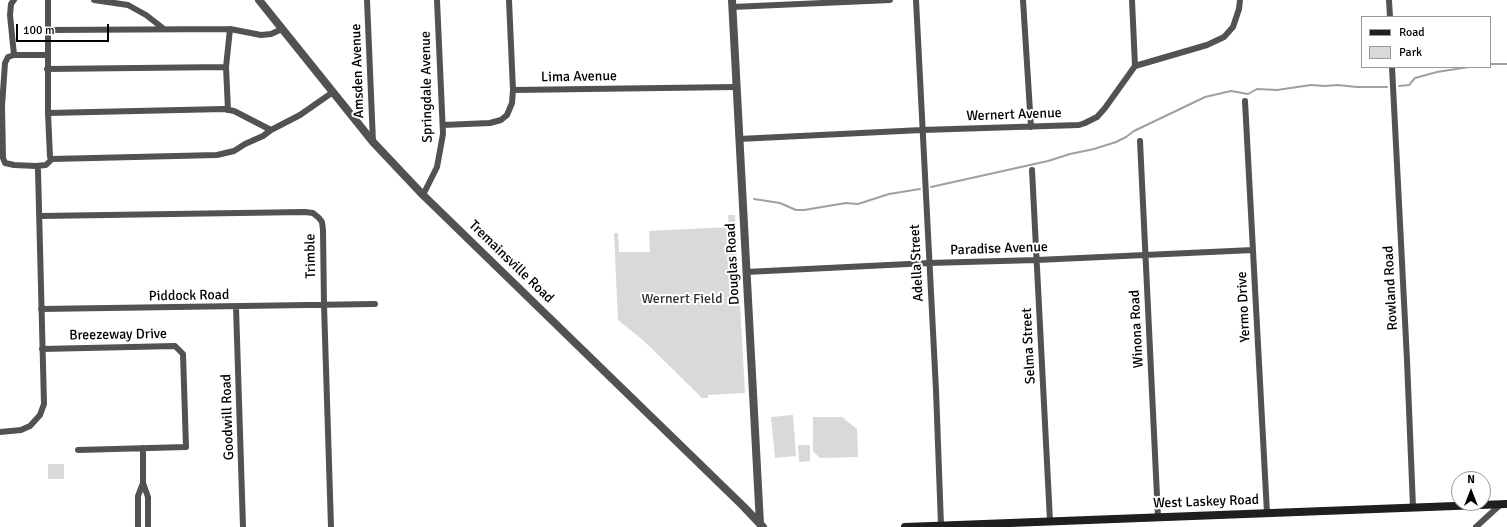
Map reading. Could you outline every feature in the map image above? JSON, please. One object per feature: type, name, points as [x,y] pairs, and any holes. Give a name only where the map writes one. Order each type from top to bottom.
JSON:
[{"type":"main road","name":"West Laskey Road","points":[[905,527],[1504,504]]},
{"type":"street","points":[[14,0],[11,4],[10,15],[14,55]]},
{"type":"street","points":[[48,0],[48,113],[50,157],[52,159]]},
{"type":"street","points":[[94,0],[128,5],[146,15],[164,29]]},
{"type":"street","name":"Tremainsville Road","points":[[259,0],[373,142],[423,195],[761,526]]},
{"type":"street","name":"Amsden Avenue","points":[[367,0],[373,142]]},
{"type":"street","name":"Springdale Avenue","points":[[423,195],[437,168],[443,134],[437,0]]},
{"type":"street","points":[[443,125],[490,123],[501,120],[507,115],[512,103],[513,90],[509,0]]},
{"type":"street","points":[[732,3],[890,0]]},
{"type":"street","name":"Adella Street","points":[[916,0],[936,390],[941,525]]},
{"type":"street","points":[[1023,0],[1031,127]]},
{"type":"street","points":[[1132,0],[1135,66],[1207,45],[1224,37],[1233,27],[1240,9],[1240,0]]},
{"type":"street","points":[[1389,0],[1390,16]]},
{"type":"street","name":"Douglas Road","points":[[732,3],[761,526]]},
{"type":"street","points":[[48,30],[230,30],[271,34],[282,29]]},
{"type":"street","points":[[228,110],[226,67],[230,30]]},
{"type":"street","points":[[48,55],[14,55],[8,58],[5,63],[2,106],[3,158],[5,163],[36,166],[46,165],[52,159],[226,154],[263,136],[271,130],[300,115],[333,92]]},
{"type":"street","name":"Wernert Avenue","points":[[739,140],[922,130],[1079,125],[1091,121],[1106,108],[1135,66]]},
{"type":"street","points":[[48,69],[226,67]]},
{"type":"street","name":"Rowland Road","points":[[1392,68],[1413,507]]},
{"type":"street","name":"Lima Avenue","points":[[513,90],[736,88]]},
{"type":"street","name":"Yermo Drive","points":[[1245,101],[1267,513]]},
{"type":"street","points":[[48,113],[146,110],[228,110],[234,111],[271,130]]},
{"type":"street","name":"Winona Road","points":[[1140,141],[1158,517]]},
{"type":"street","points":[[0,432],[21,430],[30,426],[40,415],[44,404],[38,170]]},
{"type":"street","name":"Selma Street","points":[[1032,170],[1050,521]]},
{"type":"street","name":"Trimble","points":[[40,216],[305,212],[313,213],[319,218],[322,222],[323,230],[331,527]]},
{"type":"street","name":"Paradise Avenue","points":[[746,272],[1253,250]]},
{"type":"street","name":"Piddock Road","points":[[41,310],[375,304]]},
{"type":"street","name":"Goodwill Road","points":[[236,307],[243,527]]},
{"type":"street","name":"Breezeway Drive","points":[[42,349],[175,346],[183,354],[186,447],[78,450]]},
{"type":"street","points":[[143,448],[143,483],[148,497],[148,527]]},
{"type":"street","points":[[138,527],[138,496],[143,483]]},
{"type":"street","points":[[1476,527],[1504,504]]},
{"type":"green space","name":"Wernert Field","points":[[728,215],[735,215],[745,393],[708,395],[708,398],[701,398],[644,341],[618,320],[614,233],[618,233],[619,252],[650,252],[649,231],[729,227]]},
{"type":"green space","points":[[793,415],[796,456],[775,458],[771,417]]},
{"type":"green space","points":[[813,417],[842,417],[857,429],[858,457],[820,458],[813,451]]},
{"type":"green space","points":[[798,445],[810,445],[810,461],[799,462]]},
{"type":"green space","points":[[48,464],[64,464],[64,479],[48,479]]},
{"type":"waterway","points":[[1491,64],[1507,64]]},
{"type":"waterway","points":[[1399,86],[1409,85],[1415,78],[1437,72],[1463,68]]},
{"type":"waterway","points":[[931,187],[1048,161],[1116,142],[1134,131],[1205,97],[1231,91],[1248,94],[1257,89],[1277,90],[1311,85],[1387,87]]},
{"type":"waterway","points":[[754,199],[780,203],[796,210],[804,210],[846,203],[858,204],[889,194],[920,189]]}]
